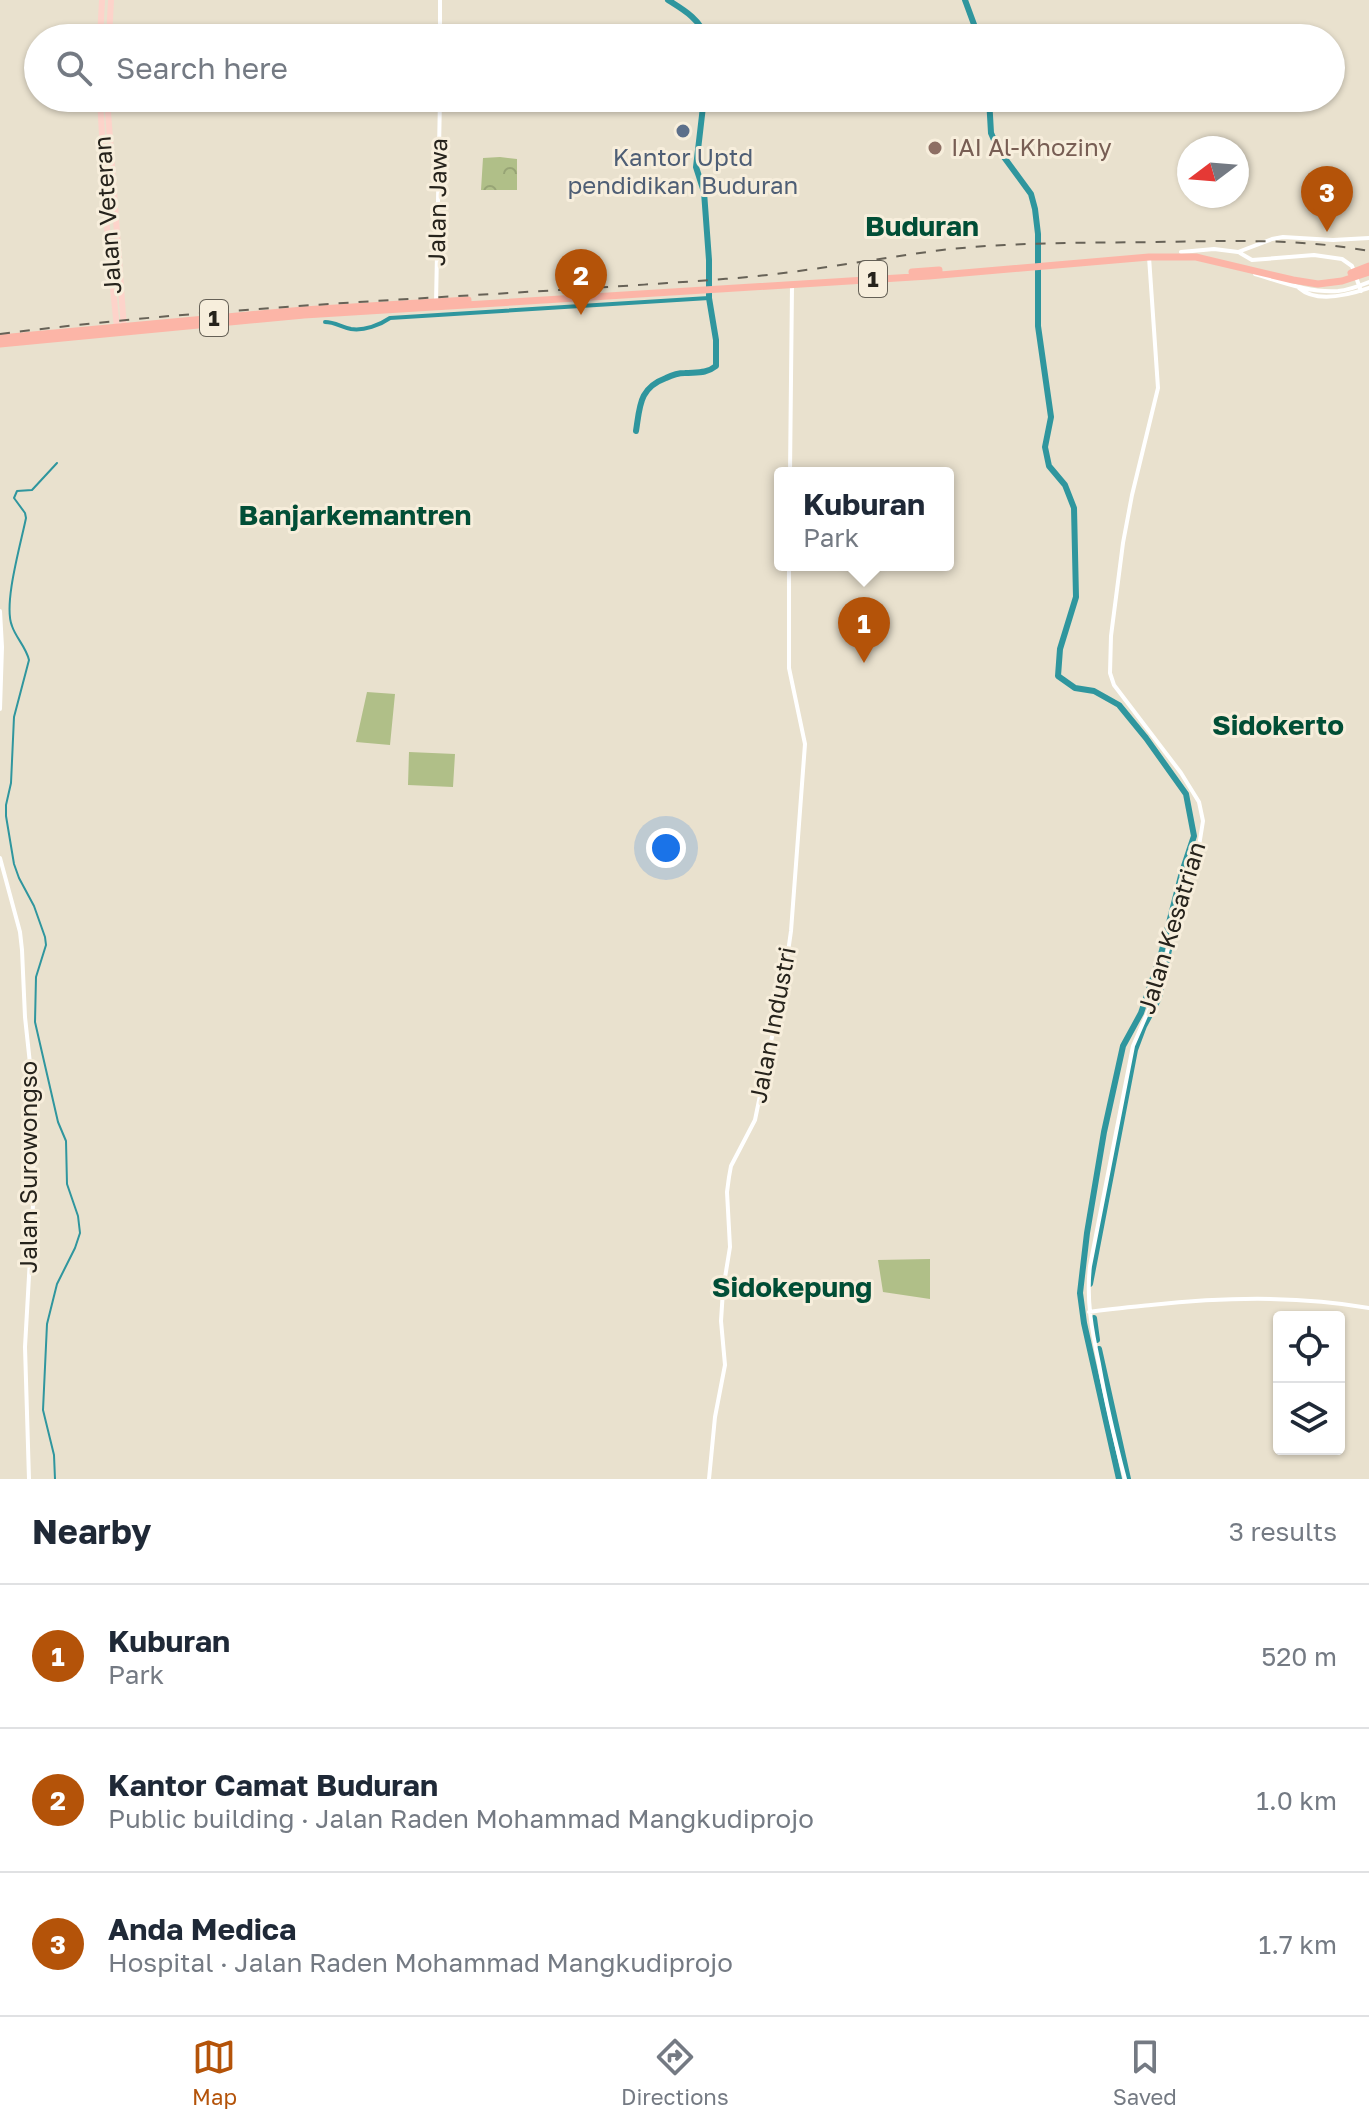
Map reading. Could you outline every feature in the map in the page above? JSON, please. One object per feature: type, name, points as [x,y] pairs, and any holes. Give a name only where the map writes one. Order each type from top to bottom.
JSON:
[{"type":"highway","name":"1","points":[[0,341],[436,304],[705,287],[792,285],[1181,252],[1201,254],[1318,284],[1342,281],[1369,269]]},
{"type":"highway","name":"1","points":[[1042,264],[1196,257],[1280,275]]},
{"type":"highway","name":"1","points":[[715,287],[929,273]]},
{"type":"main road","points":[[101,24],[102,0]]},
{"type":"main road","points":[[110,24],[111,0]]},
{"type":"main road","name":"Jalan Veteran","points":[[101,112],[107,228],[120,329]]},
{"type":"main road","name":"Jalan Veteran","points":[[108,112],[120,329]]},
{"type":"main road","points":[[107,228],[116,228]]},
{"type":"street","points":[[440,0],[440,24]]},
{"type":"street","name":"Jalan Jawa","points":[[436,304],[440,112]]},
{"type":"street","points":[[1238,252],[1283,237],[1333,240],[1369,238]]},
{"type":"street","points":[[1181,252],[1214,249],[1238,252],[1252,260],[1314,255],[1342,259],[1352,266],[1360,288]]},
{"type":"street","name":"Jalan Kesatrian","points":[[1125,1479],[1111,1425],[1087,1287],[1133,1046],[1156,993],[1182,895],[1199,846],[1203,821],[1199,802],[1190,786],[1114,685],[1110,673],[1112,623],[1123,543],[1159,382],[1149,257]]},
{"type":"street","points":[[1242,268],[1299,288],[1336,291],[1369,285]]},
{"type":"street","points":[[790,467],[792,285]]},
{"type":"street","name":"Jalan Industri","points":[[709,1479],[715,1417],[725,1365],[721,1321],[730,1247],[729,1177],[731,1166],[757,1114],[791,931],[805,744],[789,668],[789,571]]},
{"type":"street","points":[[0,611],[0,709]]},
{"type":"street","name":"Jalan Surowongso","points":[[0,858],[21,941],[33,1092],[33,1191],[25,1347],[29,1479]]},
{"type":"street","points":[[1093,1312],[1259,1298],[1326,1300],[1369,1308]]},
{"type":"green space","points":[[483,158],[517,159],[517,190],[481,190]]},
{"type":"green space","points":[[367,692],[395,694],[390,745],[356,742]]},
{"type":"green space","points":[[409,752],[455,754],[453,787],[408,785]]},
{"type":"green space","points":[[930,1259],[930,1299],[883,1292],[878,1260]]},
{"type":"waterway","points":[[668,0],[699,24]]},
{"type":"waterway","points":[[965,0],[974,24]]},
{"type":"waterway","points":[[636,431],[642,399],[650,387],[673,375],[705,371],[716,366],[704,192],[696,167],[702,112]]},
{"type":"waterway","points":[[990,112],[991,133],[998,149],[1031,194],[1035,209],[1038,326],[1051,417],[1045,447],[1049,466],[1065,485],[1074,508],[1076,597],[1060,649],[1058,676],[1075,688],[1094,691],[1119,705],[1186,794],[1194,836],[1161,954],[1141,1013],[1123,1046],[1104,1132],[1080,1293],[1119,1479]]},
{"type":"waterway","points":[[325,322],[361,329],[390,318],[709,298]]},
{"type":"waterway","points":[[55,1479],[54,1455],[43,1410],[47,1324],[57,1284],[80,1233],[78,1216],[67,1184],[66,1141],[58,1122],[35,1022],[36,977],[46,945],[45,937],[14,864],[6,805],[11,783],[14,717],[29,660],[10,616],[11,589],[26,518],[14,498],[17,491],[32,490],[57,463]]},
{"type":"waterway","points":[[1090,1284],[1135,1050],[1159,998],[1169,950]]},
{"type":"waterway","points":[[1094,1318],[1097,1340]]},
{"type":"waterway","points":[[1099,1349],[1128,1479]]},
{"type":"railway","points":[[0,334],[276,308],[737,278],[942,250],[995,246],[1262,241],[1369,251]]},
{"type":"place","name":"Kantor Uptd pendidikan Buduran","points":[[683,131]]},
{"type":"place","name":"IAI Al-Khoziny","points":[[935,148]]},
{"type":"place","name":"Anda Medica","points":[[1327,232]]},
{"type":"place","name":"Kantor Camat Buduran","points":[[581,315]]},
{"type":"place","name":"Kuburan","points":[[864,663]]},
{"type":"district","name":"Buduran","points":[[922,226]]},
{"type":"district","name":"Banjarkemantren","points":[[355,515]]},
{"type":"district","name":"Sidokerto","points":[[1278,725]]},
{"type":"district","name":"Sidokepung","points":[[792,1287]]}]
